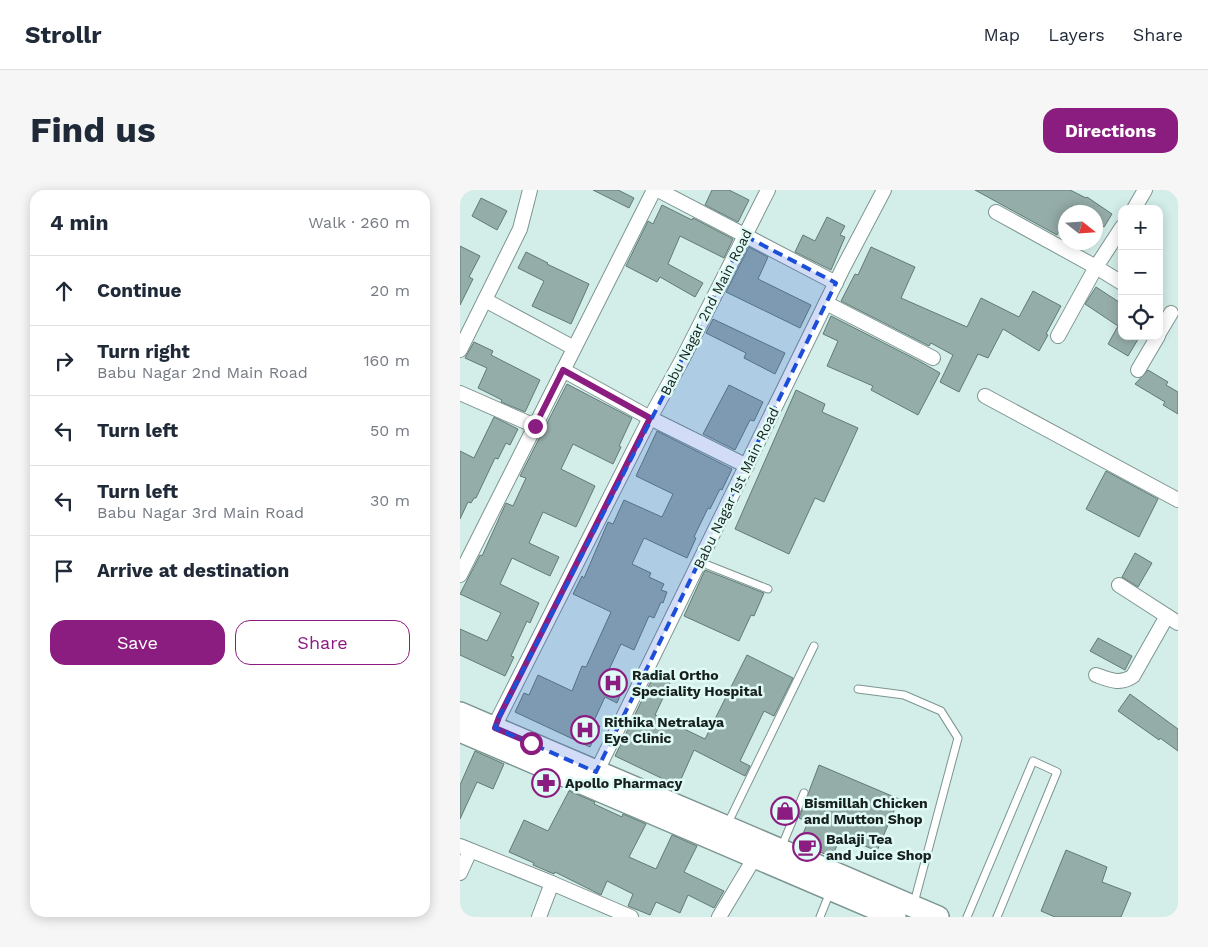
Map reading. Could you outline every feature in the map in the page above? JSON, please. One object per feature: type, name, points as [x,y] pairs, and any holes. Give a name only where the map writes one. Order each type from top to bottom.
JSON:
[{"type":"main road","points":[[460,713],[495,728],[593,779],[755,857],[929,914]]},
{"type":"main road","points":[[460,731],[726,827],[780,850],[895,917]]},
{"type":"street","points":[[460,350],[520,229],[530,190]]},
{"type":"street","points":[[460,575],[654,190]]},
{"type":"street","points":[[658,190],[836,283]]},
{"type":"street","name":"Babu Nagar 2nd Main Road","points":[[495,728],[650,418],[682,360],[768,190]]},
{"type":"street","name":"Babu Nagar 1st Main Road","points":[[593,779],[826,303],[884,190]]},
{"type":"street","points":[[1137,205],[1146,190]]},
{"type":"street","points":[[996,212],[1118,281]]},
{"type":"street","points":[[1058,336],[1096,267],[1118,233]]},
{"type":"street","points":[[485,300],[574,348]]},
{"type":"street","points":[[826,303],[933,358]]},
{"type":"street","points":[[1163,325],[1170,312]]},
{"type":"street","points":[[1138,370],[1155,340]]},
{"type":"street","points":[[563,370],[650,418],[747,466]]},
{"type":"street","points":[[460,393],[535,426]]},
{"type":"street","points":[[984,396],[1178,500]]},
{"type":"street","points":[[1096,675],[1120,682],[1133,676],[1172,619],[1119,585]]},
{"type":"street","points":[[460,872],[465,848],[630,917]]},
{"type":"street","points":[[719,917],[755,857]]},
{"type":"street","points":[[539,917],[552,883]]},
{"type":"lane","points":[[700,562],[768,589]]},
{"type":"lane","points":[[726,827],[814,646]]},
{"type":"lane","points":[[858,689],[904,695],[941,711],[958,738],[929,914]]},
{"type":"lane","points":[[967,917],[1033,761],[1057,772],[997,917]]},
{"type":"lane","points":[[780,850],[804,793]]},
{"type":"lane","points":[[820,917],[834,882]]},
{"type":"highlighted area","points":[[745,236],[836,283],[596,772],[495,728]]},
{"type":"building","points":[[593,190],[618,190],[634,198],[629,208]]},
{"type":"building","points":[[712,190],[729,190],[749,200],[738,222],[705,205]]},
{"type":"building","points":[[975,190],[1070,190],[1087,197],[1099,205],[1058,205],[1057,235]]},
{"type":"building","points":[[481,198],[507,211],[497,230],[472,216]]},
{"type":"building","points":[[662,205],[692,220],[693,218],[733,239],[724,258],[680,236],[668,264],[703,283],[695,297],[660,277],[657,282],[626,266],[648,221],[653,224]]},
{"type":"building","points":[[1103,208],[1112,214],[1103,226]]},
{"type":"building","points":[[827,217],[845,226],[840,235],[845,237],[831,270],[795,252],[803,235],[815,241]]},
{"type":"building","points":[[460,246],[480,256],[469,277],[473,279],[460,305]]},
{"type":"building","points":[[749,247],[768,257],[758,279],[811,305],[800,328],[726,292]]},
{"type":"building","points":[[871,247],[915,267],[901,298],[967,327],[981,298],[1019,317],[1033,291],[1061,306],[1039,351],[1003,329],[988,358],[978,354],[959,392],[940,382],[953,355],[931,343],[929,346],[841,301],[855,274],[858,275]]},
{"type":"building","points":[[526,252],[589,284],[571,324],[532,306],[544,281],[518,268]]},
{"type":"building","points":[[1096,287],[1118,301],[1118,326],[1085,304]]},
{"type":"building","points":[[831,316],[940,373],[918,415],[871,390],[873,386],[827,366],[838,341],[823,334]]},
{"type":"building","points":[[713,319],[785,353],[775,374],[744,358],[746,353],[706,333]]},
{"type":"building","points":[[1118,326],[1118,340],[1138,340],[1128,356],[1108,344]]},
{"type":"building","points":[[474,342],[493,351],[491,355],[540,380],[525,412],[501,402],[502,400],[478,388],[487,368],[465,358]]},
{"type":"building","points":[[1148,370],[1168,382],[1166,385],[1178,392],[1178,414],[1163,405],[1165,402],[1135,384]]},
{"type":"building","points":[[567,384],[632,418],[613,464],[573,444],[561,469],[595,486],[576,527],[543,512],[529,543],[559,557],[550,576],[512,558],[500,584],[539,603],[530,623],[527,621],[511,656],[514,657],[505,676],[460,655],[460,629],[487,641],[501,613],[460,594],[480,555],[482,556],[506,503],[513,506],[526,478],[520,476]]},
{"type":"building","points":[[729,385],[763,402],[754,421],[750,420],[735,450],[703,434]]},
{"type":"building","points":[[796,390],[825,404],[822,412],[858,428],[824,502],[815,498],[789,554],[735,529]]},
{"type":"building","points":[[494,417],[518,429],[510,445],[506,443],[498,459],[495,458],[476,498],[471,503],[468,502],[460,519],[460,451],[474,458]]},
{"type":"building","points":[[657,431],[732,469],[722,490],[720,489],[710,509],[708,508],[694,537],[696,538],[687,558],[644,538],[632,564],[651,573],[649,577],[664,584],[661,590],[667,592],[654,618],[649,616],[634,650],[621,644],[606,676],[625,684],[617,703],[605,697],[593,723],[600,726],[590,747],[515,712],[524,693],[529,695],[538,675],[572,691],[582,666],[586,667],[611,612],[573,594],[582,576],[584,578],[608,522],[613,524],[624,500],[662,517],[673,494],[636,476]]},
{"type":"building","points":[[1106,471],[1158,499],[1139,537],[1086,509]]},
{"type":"building","points":[[1135,553],[1152,563],[1138,587],[1122,577]]},
{"type":"building","points":[[705,570],[764,593],[754,616],[751,615],[739,641],[684,616]]},
{"type":"building","points":[[1098,638],[1132,656],[1125,670],[1090,651]]},
{"type":"building","points":[[747,655],[793,678],[774,716],[764,711],[740,761],[750,766],[745,776],[694,750],[678,786],[615,756],[654,675],[670,683],[655,715],[705,739]]},
{"type":"building","points":[[1130,694],[1178,729],[1178,751],[1118,711]]},
{"type":"building","points":[[475,751],[504,764],[493,789],[477,782],[460,819],[460,785]]},
{"type":"building","points":[[819,765],[899,799],[877,851],[841,836],[832,857],[799,843],[808,822],[799,818]]},
{"type":"building","points":[[569,791],[595,802],[594,804],[622,817],[623,814],[646,824],[629,857],[656,869],[672,835],[697,846],[684,872],[724,891],[714,908],[688,895],[680,913],[656,902],[650,915],[628,906],[633,894],[607,881],[601,895],[555,872],[554,874],[533,865],[534,863],[509,852],[524,820],[548,831]]},
{"type":"building","points":[[1066,850],[1107,867],[1102,882],[1131,893],[1121,917],[1055,917],[1041,911]]},
{"type":"place","name":"Radial Ortho Speciality Hospital","points":[[613,683]]},
{"type":"place","name":"Rithika Netralaya Eye Clinic","points":[[585,730]]},
{"type":"place","name":"Apollo Pharmacy","points":[[546,783]]},
{"type":"place","name":"Bismillah Chicken and Mutton Shop","points":[[785,811]]},
{"type":"place","name":"Balaji Tea and Juice Shop","points":[[807,847]]},
{"type":"route","points":[[531,743],[495,728],[499,717],[650,418],[563,370],[535,426]]}]
